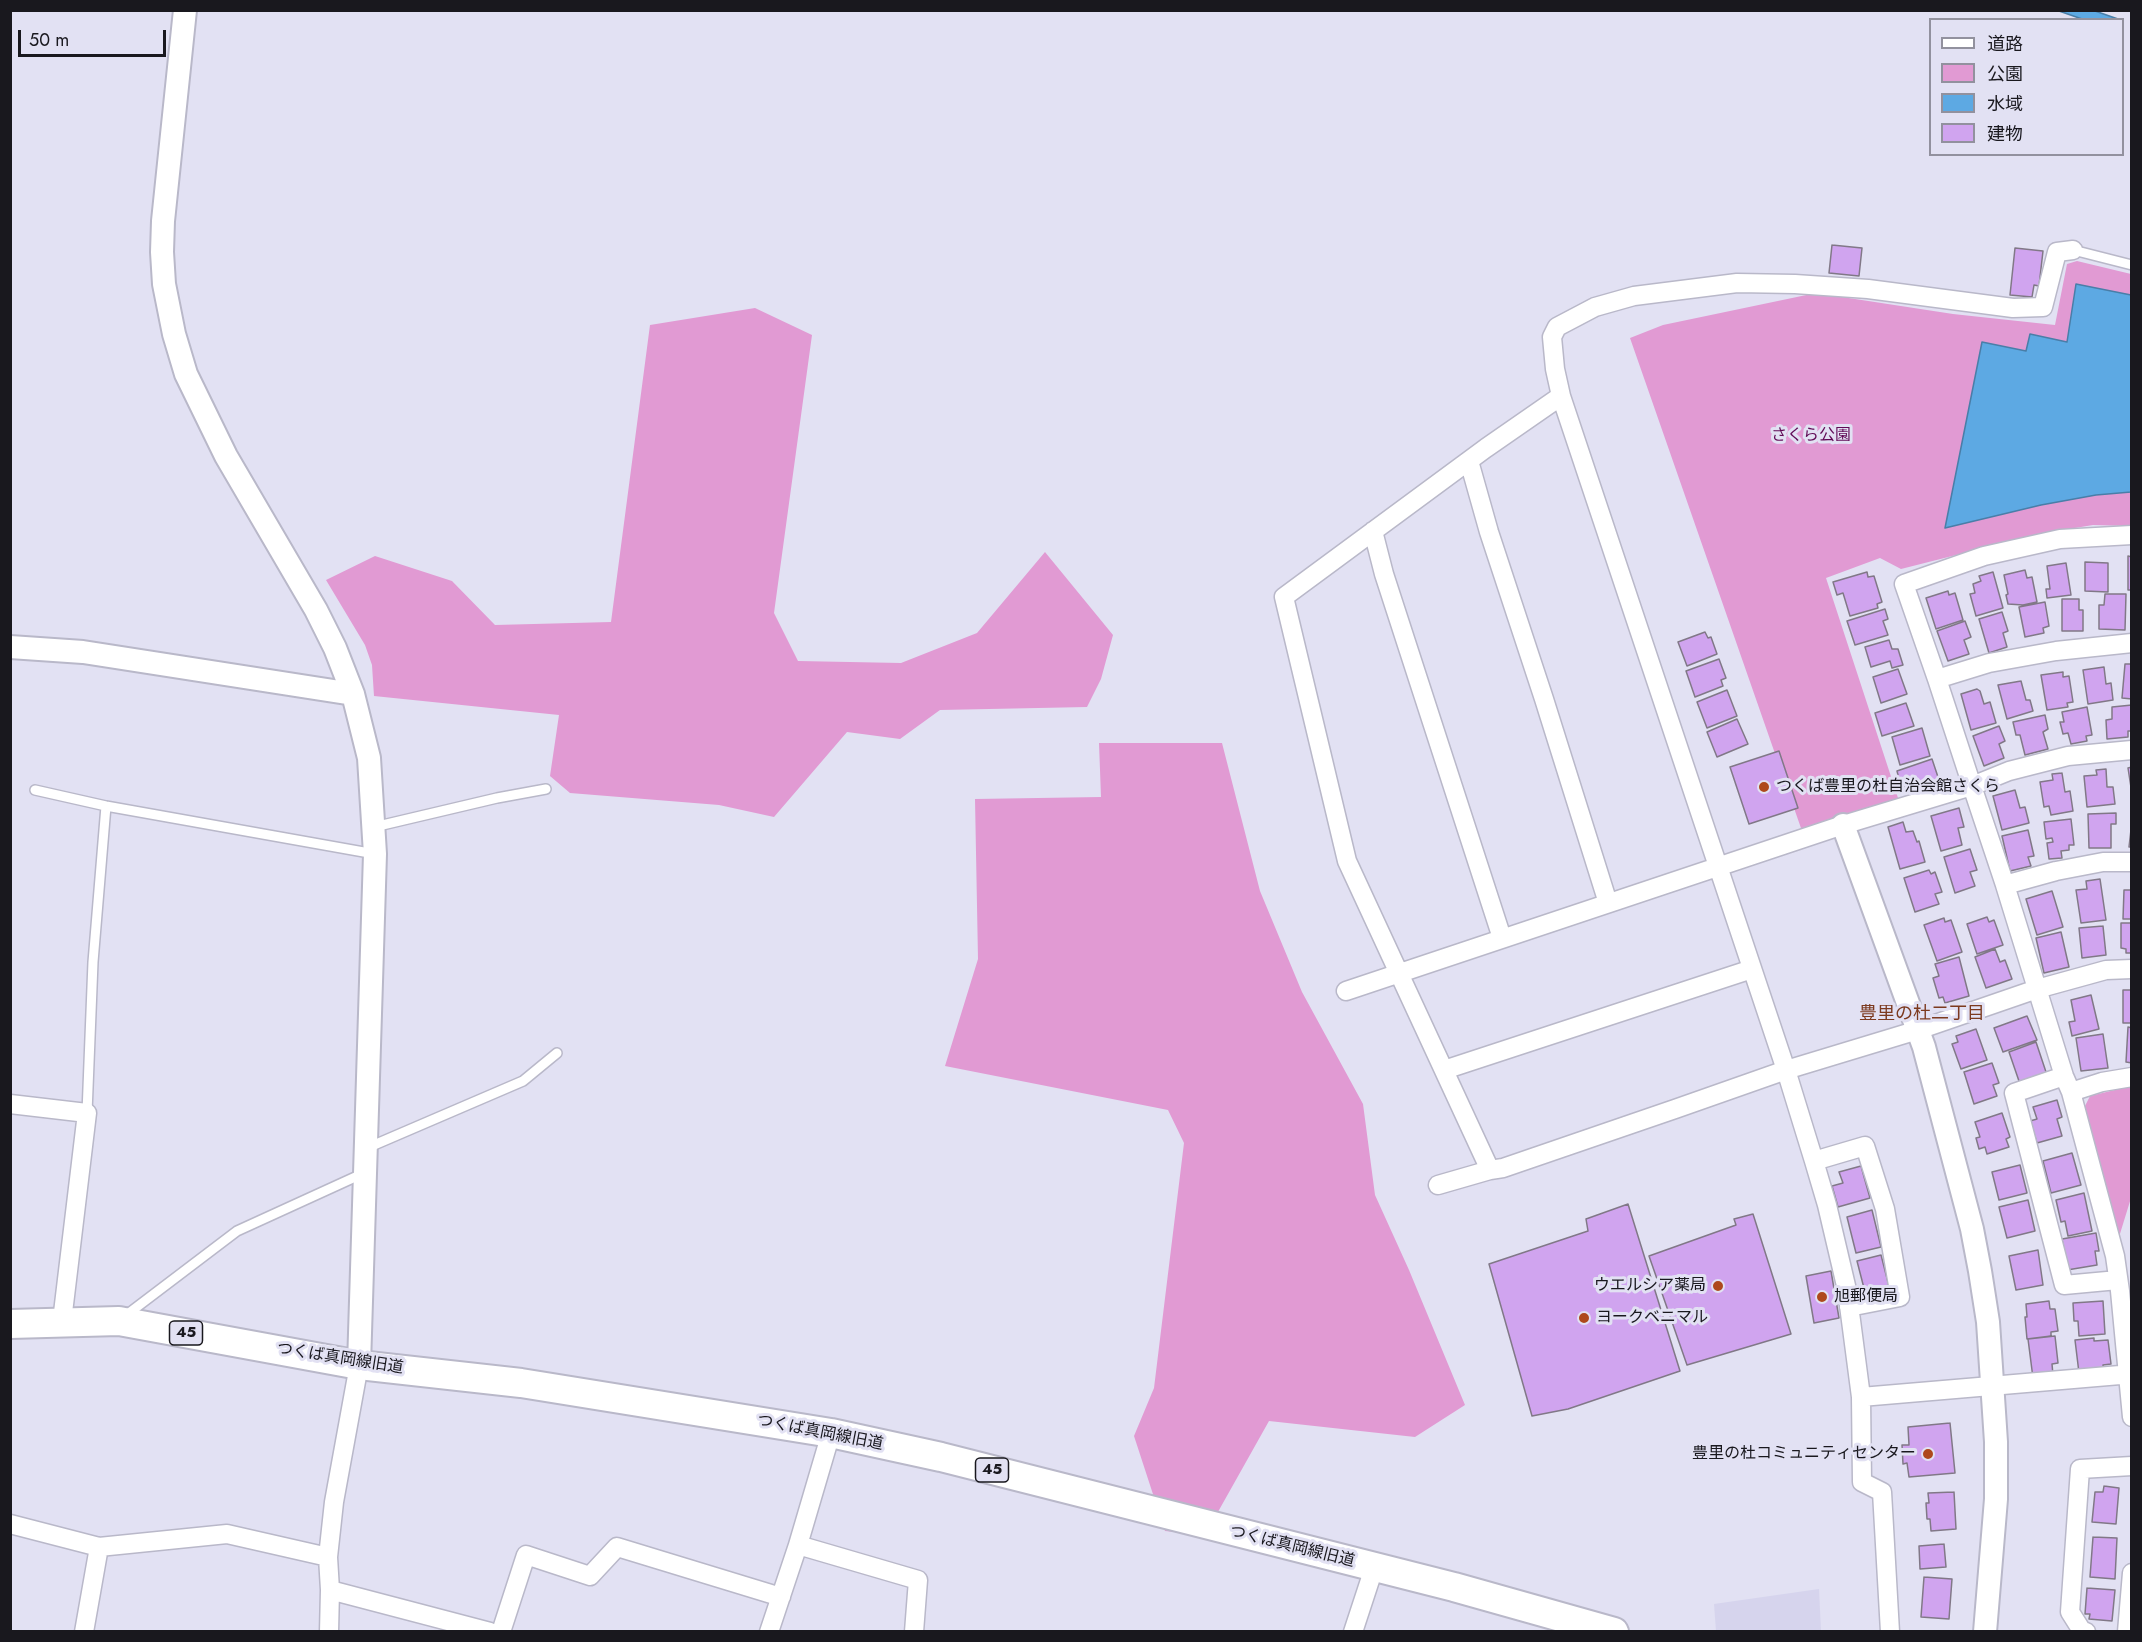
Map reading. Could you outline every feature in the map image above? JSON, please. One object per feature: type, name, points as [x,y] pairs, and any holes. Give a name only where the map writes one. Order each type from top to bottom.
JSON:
[{"type":"main road","name":"つくば真岡線旧道","points":[[10,1324],[119,1321],[359,1365],[521,1383],[831,1433],[941,1457],[1465,1590],[1614,1632]]},
{"type":"street","points":[[185,10],[162,221],[164,284],[174,334],[186,374],[226,456],[316,610],[335,648],[353,694],[369,758],[375,854],[359,1365],[334,1502],[328,1557],[329,1632]]},
{"type":"street","points":[[1890,1632],[1882,1492],[1862,1482],[1861,1397],[1849,1306],[1827,1205],[1786,1070],[1561,396],[1555,369],[1552,337],[1557,327],[1595,306],[1634,296],[1748,283],[1868,289],[2013,308],[2043,307],[2057,252],[2073,250]]},
{"type":"street","points":[[1490,1170],[1347,861],[1284,597],[1561,396]]},
{"type":"street","points":[[1469,461],[1489,532],[1608,903]]},
{"type":"street","points":[[1373,531],[1384,574],[1502,938]]},
{"type":"street","points":[[2132,535],[2060,539],[1984,556],[1904,584],[2005,885],[2068,1084],[2123,1288],[2132,1417]]},
{"type":"street","points":[[1937,679],[1989,663],[2056,651],[2132,643]]},
{"type":"street","points":[[10,648],[83,652],[353,694]]},
{"type":"street","points":[[1346,992],[1843,825],[1972,786],[2009,771],[2068,756],[2132,750]]},
{"type":"street","points":[[1843,825],[1918,1030],[1971,1229],[1988,1322],[1993,1386],[1996,1499],[1985,1632]]},
{"type":"street","points":[[2005,885],[2056,871],[2103,862],[2132,862]]},
{"type":"street","points":[[1444,1070],[1752,969]]},
{"type":"street","points":[[1438,1185],[1503,1168],[1786,1070],[1918,1030],[2037,989],[2106,970],[2132,969]]},
{"type":"street","points":[[2123,1288],[2064,1285],[2014,1093],[2132,1077]]},
{"type":"street","points":[[10,1104],[87,1113],[62,1321]]},
{"type":"street","points":[[1814,1161],[1865,1146],[1885,1209],[1900,1297],[1849,1306]]},
{"type":"street","points":[[1861,1397],[2129,1374]]},
{"type":"street","points":[[769,1632],[798,1545],[831,1433]]},
{"type":"street","points":[[2086,1632],[2082,1631],[2070,1612],[2080,1469],[2132,1466]]},
{"type":"street","points":[[10,1524],[99,1547],[227,1534],[328,1557]]},
{"type":"street","points":[[798,1545],[918,1580],[914,1632]]},
{"type":"street","points":[[84,1632],[99,1547]]},
{"type":"street","points":[[501,1632],[526,1555],[590,1576],[617,1547],[781,1597]]},
{"type":"street","points":[[1353,1632],[1374,1568]]},
{"type":"street","points":[[2127,1632],[2132,1573]]},
{"type":"street","points":[[330,1590],[490,1632]]},
{"type":"lane","points":[[2073,250],[2132,265]]},
{"type":"lane","points":[[374,827],[546,789]]},
{"type":"lane","points":[[35,790],[106,806],[375,854]]},
{"type":"lane","points":[[87,1113],[93,962],[106,806]]},
{"type":"lane","points":[[367,1148],[523,1081],[557,1053]]},
{"type":"lane","points":[[119,1321],[237,1231],[366,1172]]},
{"type":"shaded area","points":[[1819,1589],[1821,1631],[1716,1631],[1714,1604]]},
{"type":"green space","name":"さくら公園","points":[[2077,261],[2131,274],[2131,526],[2093,525],[2039,534],[1901,569],[1880,558],[1826,578],[1899,801],[1802,831],[1630,338],[1663,325],[1816,293],[1953,314],[2055,325],[2067,264]]},
{"type":"green space","points":[[755,308],[812,335],[774,613],[798,661],[901,663],[977,633],[1045,552],[1113,635],[1101,679],[1087,707],[940,710],[900,739],[847,732],[774,817],[719,805],[570,793],[550,776],[559,715],[374,696],[372,665],[365,645],[326,580],[375,556],[452,581],[495,625],[611,622],[650,325]]},
{"type":"green space","points":[[1099,743],[1222,743],[1260,891],[1302,992],[1363,1104],[1375,1195],[1465,1405],[1415,1437],[1269,1421],[1205,1535],[1165,1531],[1134,1436],[1154,1388],[1184,1143],[1168,1110],[945,1066],[978,959],[975,799],[1101,797]]},
{"type":"green space","points":[[2131,1086],[2131,1198],[2119,1237],[2083,1110],[2090,1096]]},
{"type":"water","points":[[2059,11],[2095,11],[2115,18],[2079,18]]},
{"type":"water","points":[[2076,284],[2131,295],[2131,492],[2096,495],[2041,505],[1945,528],[1982,342],[2026,351],[2030,334],[2067,342]]},
{"type":"building","points":[[1832,245],[1862,248],[1859,276],[1829,273]]},
{"type":"building","points":[[2015,248],[2043,251],[2039,286],[2034,285],[2032,297],[2010,295]]},
{"type":"building","points":[[2128,556],[2132,557],[2132,590],[2128,590]]},
{"type":"building","points":[[2085,562],[2108,563],[2108,592],[2085,591]]},
{"type":"building","points":[[2066,563],[2071,595],[2047,598],[2046,589],[2050,589],[2047,566]]},
{"type":"building","points":[[2025,570],[2027,578],[2032,577],[2037,602],[2023,605],[2008,604],[2004,575]]},
{"type":"building","points":[[1867,572],[1868,577],[1874,576],[1882,602],[1877,604],[1878,608],[1850,616],[1843,593],[1837,595],[1833,582]]},
{"type":"building","points":[[1993,572],[2003,608],[1976,616],[1970,594],[1975,593],[1973,584],[1981,581],[1979,576]]},
{"type":"building","points":[[1948,591],[1949,595],[1955,593],[1963,620],[1936,629],[1926,598]]},
{"type":"building","points":[[2105,594],[2126,594],[2125,630],[2099,629],[2099,605],[2104,605]]},
{"type":"building","points":[[2062,599],[2079,599],[2079,610],[2083,610],[2083,631],[2062,631]]},
{"type":"building","points":[[2045,602],[2049,626],[2043,628],[2044,633],[2025,637],[2019,607]]},
{"type":"building","points":[[1885,609],[1888,619],[1883,621],[1888,635],[1855,645],[1847,621]]},
{"type":"building","points":[[2002,612],[2008,631],[2003,633],[2007,647],[1989,653],[1979,619]]},
{"type":"building","points":[[1965,621],[1971,637],[1964,640],[1969,654],[1948,661],[1937,631]]},
{"type":"building","points":[[1705,632],[1708,638],[1711,637],[1717,654],[1687,666],[1678,642]]},
{"type":"building","points":[[1889,640],[1892,649],[1898,649],[1903,665],[1892,668],[1890,661],[1871,667],[1865,647]]},
{"type":"building","points":[[1719,659],[1726,678],[1721,680],[1723,686],[1695,697],[1686,671]]},
{"type":"building","points":[[2125,664],[2132,664],[2132,699],[2122,698]]},
{"type":"building","points":[[2104,667],[2106,684],[2111,683],[2113,700],[2088,704],[2083,670]]},
{"type":"building","points":[[1898,669],[1907,694],[1881,703],[1873,677]]},
{"type":"building","points":[[2063,672],[2063,677],[2069,676],[2073,702],[2067,703],[2068,707],[2047,710],[2041,675]]},
{"type":"building","points":[[2021,681],[2026,700],[2030,700],[2033,711],[2007,719],[1998,685]]},
{"type":"building","points":[[1977,689],[1980,691],[1984,704],[1990,702],[1996,723],[1971,730],[1961,694]]},
{"type":"building","points":[[1727,690],[1737,716],[1707,728],[1697,702]]},
{"type":"building","points":[[1906,703],[1914,726],[1882,736],[1875,713]]},
{"type":"building","points":[[2132,705],[2132,731],[2128,731],[2128,737],[2107,739],[2106,720],[2112,719],[2112,707]]},
{"type":"building","points":[[2087,707],[2092,735],[2086,736],[2087,741],[2071,744],[2068,733],[2063,734],[2060,722],[2064,722],[2062,712]]},
{"type":"building","points":[[2045,715],[2048,729],[2043,732],[2048,749],[2025,755],[2020,735],[2016,735],[2013,722]]},
{"type":"building","points":[[1737,719],[1748,744],[1717,757],[1707,732]]},
{"type":"building","points":[[1999,726],[2005,741],[1999,744],[2004,758],[1984,766],[1973,736]]},
{"type":"building","points":[[1922,728],[1930,756],[1900,765],[1892,737]]},
{"type":"building","name":"つくば豊里の杜自治会館さくら","points":[[1779,751],[1798,808],[1749,824],[1730,767]]},
{"type":"building","points":[[1932,759],[1940,783],[1907,794],[1897,771]]},
{"type":"building","points":[[2132,767],[2132,794],[2128,768]]},
{"type":"building","points":[[2106,769],[2107,787],[2113,787],[2115,804],[2087,807],[2084,776],[2097,775],[2096,770]]},
{"type":"building","points":[[2062,773],[2065,792],[2070,791],[2073,811],[2051,815],[2049,806],[2044,807],[2040,782],[2053,780],[2052,774]]},
{"type":"building","points":[[2015,790],[2020,808],[2025,807],[2029,823],[2002,830],[1993,796]]},
{"type":"building","points":[[1959,808],[1964,827],[1958,828],[1962,845],[1941,851],[1931,816]]},
{"type":"building","points":[[2116,813],[2116,824],[2111,824],[2111,848],[2089,848],[2088,814]]},
{"type":"building","points":[[2071,819],[2074,845],[2069,845],[2069,850],[2061,851],[2062,858],[2049,859],[2047,843],[2053,842],[2052,838],[2046,839],[2044,822]]},
{"type":"building","points":[[2132,821],[2132,847],[2129,847]]},
{"type":"building","points":[[1903,822],[1906,832],[1913,831],[1917,842],[1919,841],[1925,862],[1900,869],[1888,827]]},
{"type":"building","points":[[2028,830],[2034,856],[2028,857],[2031,866],[2010,871],[2002,836]]},
{"type":"building","points":[[1970,849],[1977,870],[1970,872],[1975,886],[1955,893],[1944,857]]},
{"type":"building","points":[[1929,870],[1931,874],[1935,872],[1942,892],[1935,894],[1939,904],[1915,912],[1904,878]]},
{"type":"building","points":[[2100,879],[2106,920],[2081,923],[2076,890],[2087,889],[2086,881]]},
{"type":"building","points":[[2124,890],[2132,890],[2132,919],[2123,919]]},
{"type":"building","points":[[2052,891],[2063,927],[2037,935],[2026,899]]},
{"type":"building","points":[[1987,917],[1989,922],[1994,920],[2003,945],[1977,954],[1967,924]]},
{"type":"building","points":[[1944,918],[1945,922],[1951,920],[1962,952],[1937,961],[1924,925]]},
{"type":"building","points":[[2121,923],[2132,923],[2132,953],[2126,953],[2126,949],[2121,948]]},
{"type":"building","points":[[2103,926],[2106,955],[2082,958],[2079,928]]},
{"type":"building","points":[[2061,932],[2069,967],[2044,973],[2036,938]]},
{"type":"building","points":[[1995,949],[2000,962],[2005,960],[2012,979],[1986,988],[1975,957]]},
{"type":"building","points":[[1959,957],[1969,996],[1945,1003],[1943,997],[1939,998],[1933,978],[1939,976],[1935,964]]},
{"type":"building","points":[[2123,990],[2132,990],[2132,1023],[2123,1023]]},
{"type":"building","points":[[2091,995],[2099,1029],[2072,1036],[2069,1022],[2075,1021],[2071,1000]]},
{"type":"building","points":[[2027,1016],[2037,1040],[2003,1052],[1994,1028]]},
{"type":"building","points":[[2128,1027],[2132,1028],[2132,1063],[2126,1062]]},
{"type":"building","points":[[1976,1029],[1987,1060],[1961,1069],[1952,1044],[1958,1042],[1956,1036]]},
{"type":"building","points":[[2103,1034],[2108,1068],[2081,1071],[2076,1038]]},
{"type":"building","points":[[2036,1042],[2047,1075],[2020,1084],[2009,1052]]},
{"type":"building","points":[[1992,1063],[1999,1083],[1993,1085],[1997,1096],[1974,1104],[1964,1072]]},
{"type":"building","points":[[2057,1100],[2062,1117],[2057,1119],[2062,1136],[2037,1143],[2030,1121],[2037,1119],[2033,1107]]},
{"type":"building","points":[[2002,1113],[2010,1137],[2006,1139],[2009,1147],[1987,1154],[1985,1147],[1979,1149],[1976,1138],[1980,1137],[1975,1122]]},
{"type":"building","points":[[2072,1153],[2081,1185],[2051,1193],[2043,1161]]},
{"type":"building","points":[[2020,1165],[2027,1193],[1999,1200],[1992,1172]]},
{"type":"building","points":[[1861,1166],[1870,1198],[1838,1207],[1832,1186],[1843,1183],[1839,1172]]},
{"type":"building","points":[[2084,1193],[2092,1231],[2068,1236],[2065,1221],[2061,1222],[2056,1200]]},
{"type":"building","points":[[2028,1200],[2035,1231],[2007,1238],[1999,1207]]},
{"type":"building","name":"ヨークベニマル","points":[[1628,1204],[1680,1371],[1568,1409],[1532,1416],[1489,1264],[1588,1231],[1586,1219]]},
{"type":"building","points":[[1872,1210],[1881,1247],[1856,1253],[1847,1217]]},
{"type":"building","points":[[1753,1214],[1791,1334],[1687,1365],[1649,1256],[1736,1225],[1734,1219]]},
{"type":"building","points":[[2096,1233],[2099,1251],[2095,1251],[2097,1265],[2067,1270],[2062,1239]]},
{"type":"building","points":[[2038,1250],[2043,1285],[2016,1290],[2009,1256]]},
{"type":"building","points":[[1881,1255],[1890,1290],[1866,1296],[1857,1261]]},
{"type":"building","points":[[1831,1271],[1839,1318],[1814,1323],[1806,1276]]},
{"type":"building","points":[[2049,1301],[2050,1309],[2055,1309],[2058,1331],[2051,1332],[2051,1336],[2027,1339],[2026,1304]]},
{"type":"building","points":[[2103,1301],[2105,1334],[2079,1336],[2078,1321],[2074,1321],[2073,1303]]},
{"type":"building","points":[[2055,1336],[2058,1363],[2052,1364],[2053,1375],[2033,1378],[2028,1339]]},
{"type":"building","points":[[2094,1338],[2094,1341],[2108,1340],[2111,1364],[2103,1365],[2104,1370],[2079,1373],[2075,1340]]},
{"type":"building","name":"豊里の杜コミュニティセンター","points":[[1950,1423],[1955,1473],[1909,1477],[1907,1463],[1903,1464],[1902,1445],[1909,1445],[1908,1427]]},
{"type":"building","points":[[2104,1486],[2119,1488],[2116,1524],[2092,1522],[2095,1492],[2103,1492]]},
{"type":"building","points":[[1954,1492],[1956,1529],[1931,1531],[1930,1519],[1927,1519],[1928,1493]]},
{"type":"building","points":[[2093,1537],[2117,1538],[2115,1579],[2090,1577]]},
{"type":"building","points":[[1944,1544],[1946,1567],[1920,1569],[1919,1546]]},
{"type":"building","points":[[1924,1577],[1952,1579],[1949,1619],[1921,1617]]},
{"type":"building","points":[[2087,1588],[2115,1590],[2112,1621],[2089,1619],[2090,1614],[2085,1614]]},
{"type":"place","name":"つくば豊里の杜自治会館さくら","points":[[1764,787]]},
{"type":"place","name":"ウエルシア薬局","points":[[1718,1286]]},
{"type":"place","name":"旭郵便局","points":[[1822,1297]]},
{"type":"place","name":"ヨークベニマル","points":[[1584,1318]]},
{"type":"place","name":"豊里の杜コミュニティセンター","points":[[1928,1454]]},
{"type":"district","name":"豊里の杜二丁目","points":[[1922,1015]]}]
